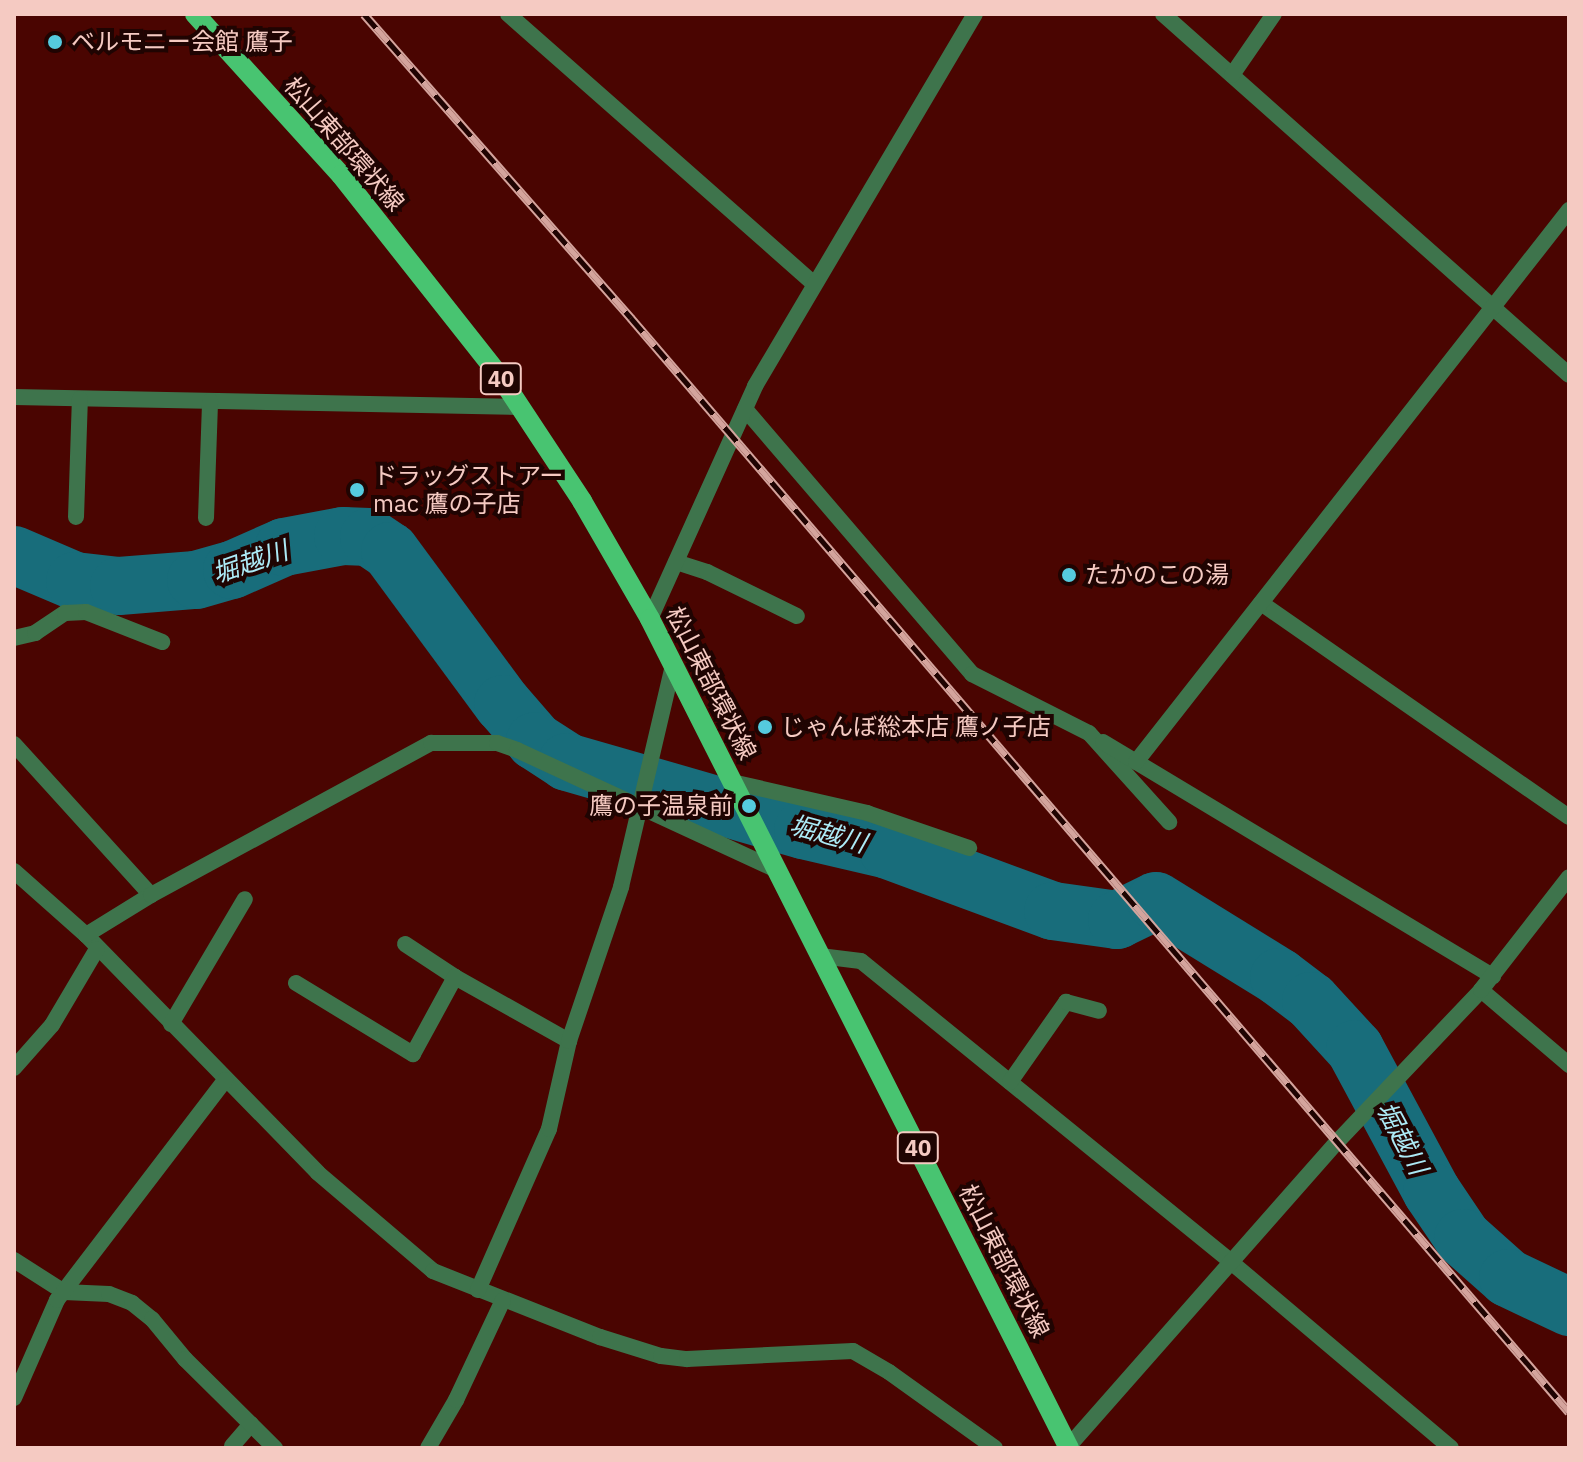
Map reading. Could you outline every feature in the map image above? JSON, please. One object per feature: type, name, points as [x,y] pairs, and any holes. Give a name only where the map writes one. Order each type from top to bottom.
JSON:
[{"type":"main road","name":"松山東部環状線","points":[[195,14],[341,175],[520,407],[582,501],[650,619],[1068,1447]]},
{"type":"street","points":[[508,14],[813,283]]},
{"type":"street","points":[[650,619],[745,409],[813,283],[975,14]]},
{"type":"street","points":[[1163,14],[1569,375]]},
{"type":"street","points":[[1232,75],[1274,14]]},
{"type":"street","points":[[1136,762],[1569,210]]},
{"type":"street","points":[[14,397],[520,407]]},
{"type":"street","points":[[76,517],[80,399]]},
{"type":"street","points":[[206,518],[210,401]]},
{"type":"street","points":[[745,409],[972,674],[1089,733],[1493,976]]},
{"type":"street","points":[[676,562],[707,572],[797,616]]},
{"type":"street","points":[[1261,603],[1569,817]]},
{"type":"street","points":[[14,638],[35,633],[65,613],[86,612],[111,619],[162,642]]},
{"type":"street","points":[[478,1290],[549,1129],[569,1041],[621,887],[673,665]]},
{"type":"street","points":[[1089,733],[1169,822]]},
{"type":"street","points":[[86,935],[151,895],[431,743],[497,743],[770,860]]},
{"type":"street","points":[[14,744],[151,895]]},
{"type":"street","points":[[735,788],[867,813],[969,848]]},
{"type":"street","points":[[14,871],[86,935],[318,1173],[433,1271],[503,1300],[661,1356],[687,1359],[853,1351],[889,1372],[995,1448]]},
{"type":"street","points":[[1068,1447],[1367,1109],[1481,990],[1569,877]]},
{"type":"street","points":[[171,1024],[245,899]]},
{"type":"street","points":[[405,944],[455,977],[569,1041]]},
{"type":"street","points":[[14,1068],[52,1025],[97,949]]},
{"type":"street","points":[[820,956],[861,961],[1231,1262],[1451,1448]]},
{"type":"street","points":[[296,983],[413,1054],[455,977]]},
{"type":"street","points":[[1481,990],[1569,1065]]},
{"type":"street","points":[[1010,1082],[1066,1002],[1099,1011]]},
{"type":"street","points":[[14,1398],[64,1292],[225,1080]]},
{"type":"street","points":[[14,1260],[64,1292],[109,1294],[132,1303],[152,1319],[185,1359],[275,1448]]},
{"type":"street","points":[[428,1448],[456,1400],[503,1300]]},
{"type":"street","points":[[232,1446],[251,1424]]},
{"type":"waterway","name":"堀越川","points":[[14,555],[75,581],[119,586],[196,580],[232,570],[284,547],[343,536],[369,537],[390,551],[503,704],[535,741],[567,762],[803,830],[888,850],[1053,911],[1117,920],[1156,901],[1279,977],[1311,1001],[1355,1049],[1432,1192],[1463,1238],[1508,1278],[1569,1307]]},
{"type":"railway","points":[[364,14],[631,318],[1569,1412]]},
{"type":"place","name":"ベルモニー会館 鷹子","points":[[55,42]]},
{"type":"place","name":"ドラッグストアー mac 鷹の子店","points":[[357,490]]},
{"type":"place","name":"たかのこの湯","points":[[1069,575]]},
{"type":"place","name":"じゃんぼ総本店 鷹ノ子店","points":[[765,727]]},
{"type":"place","name":"鷹の子温泉前","points":[[749,806]]}]
